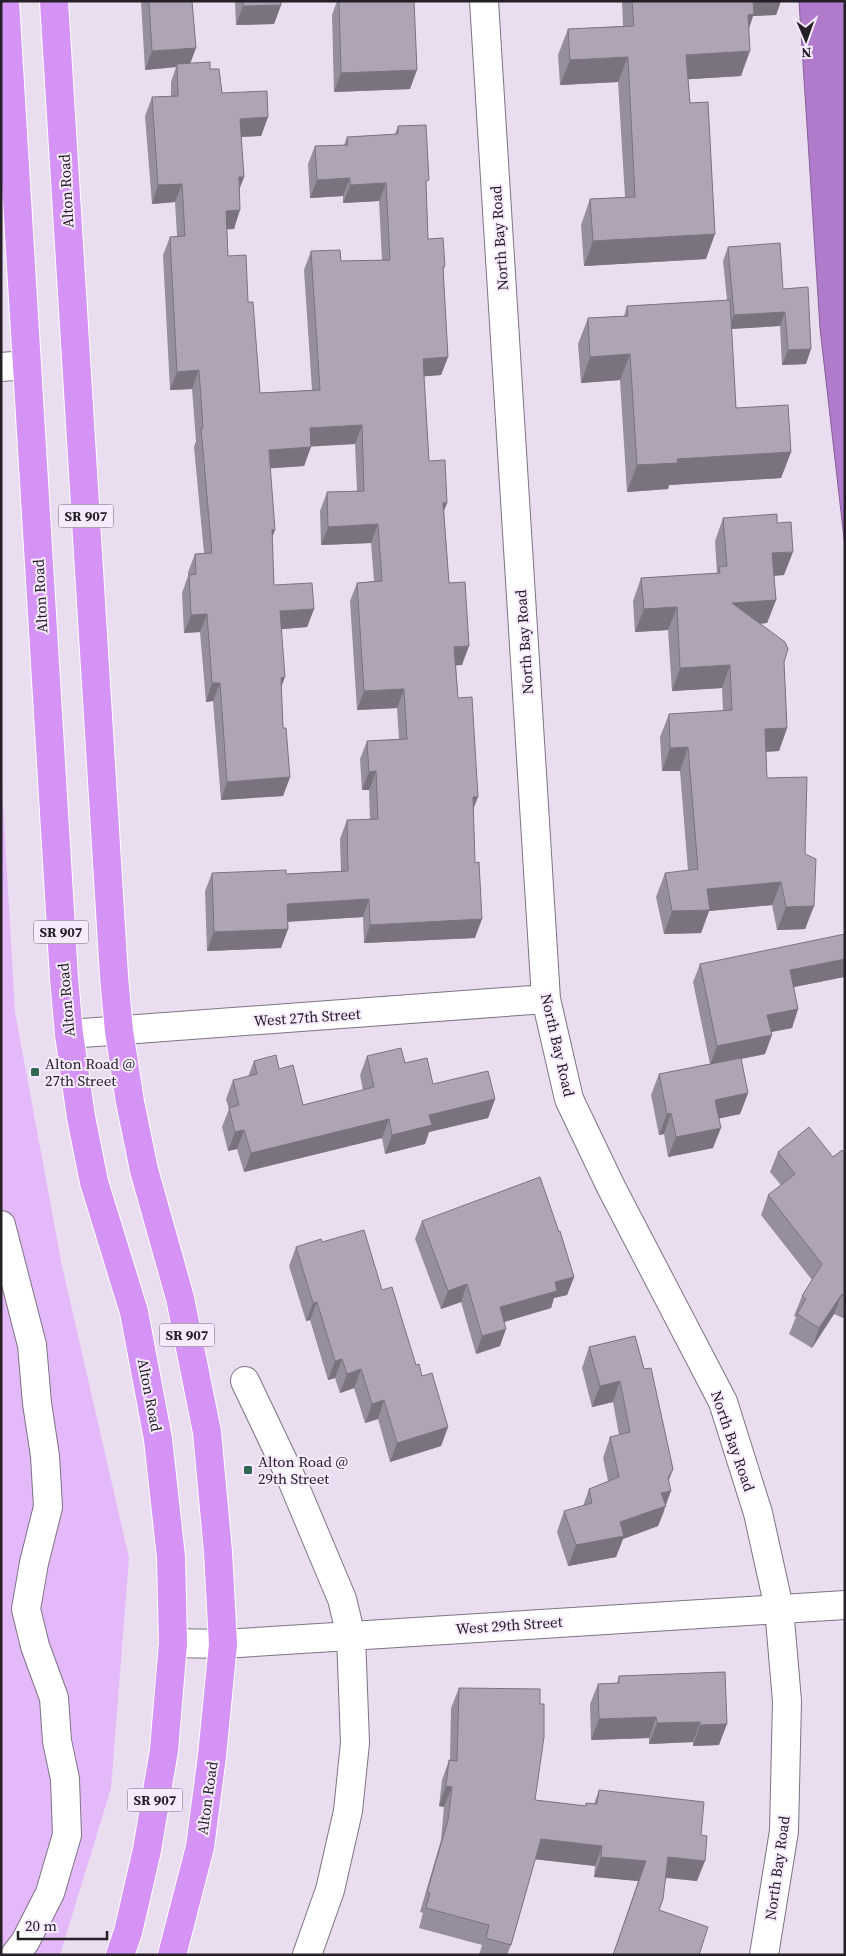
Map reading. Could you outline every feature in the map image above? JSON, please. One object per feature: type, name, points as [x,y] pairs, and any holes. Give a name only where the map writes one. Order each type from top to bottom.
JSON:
[{"type":"highway","name":"Alton Road","points":[[4,1],[14,366],[69,1034],[81,1117],[94,1182],[134,1312],[158,1439],[171,1557],[173,1643],[164,1750],[147,1850],[128,1932],[120,1955]]},
{"type":"highway","name":"Alton Road","points":[[54,1],[114,976],[119,1031],[130,1102],[144,1170],[180,1298],[207,1432],[218,1552],[223,1644],[212,1756],[200,1846],[172,1955]]},
{"type":"street","name":"North Bay Road","points":[[484,1],[546,1000],[569,1099],[611,1187],[723,1402],[758,1514],[779,1608],[787,1701],[784,1831],[764,1955]]},
{"type":"street","name":"West 27th Street","points":[[69,1034],[546,1000]]},
{"type":"street","points":[[1,1226],[32,1345],[37,1403],[45,1456],[48,1507],[34,1564],[26,1609],[35,1646],[54,1698],[57,1741],[65,1779],[67,1835],[50,1893],[25,1942],[15,1955]]},
{"type":"street","points":[[245,1381],[292,1480],[332,1573],[342,1599],[351,1636],[355,1743],[348,1811],[330,1890],[307,1955]]},
{"type":"street","name":"West 29th Street","points":[[173,1643],[223,1644],[845,1605]]},
{"type":"shaded area","points":[[799,1],[845,1],[845,547],[820,328]]},
{"type":"shaded area","points":[[1,770],[15,1012],[62,1266],[129,1558],[111,1788],[60,1955],[1,1955]]},
{"type":"building","points":[[149,1],[192,1],[196,48],[152,51]]},
{"type":"building","points":[[243,1],[281,1],[281,5],[243,6]]},
{"type":"building","points":[[339,1],[414,1],[417,70],[341,73]]},
{"type":"building","points":[[632,1],[753,1],[754,14],[748,15],[750,51],[686,55],[690,103],[708,102],[715,234],[593,241],[590,199],[635,197],[628,57],[570,60],[568,29],[634,26]]},
{"type":"building","points":[[210,62],[210,69],[219,69],[222,93],[267,91],[268,117],[240,119],[244,177],[239,177],[240,210],[226,211],[228,256],[246,255],[248,302],[253,302],[260,393],[320,390],[311,251],[340,250],[341,261],[390,260],[386,183],[350,185],[350,178],[317,180],[315,146],[348,145],[347,137],[398,134],[398,126],[426,125],[429,180],[426,181],[428,239],[443,238],[448,357],[423,359],[429,461],[445,460],[447,503],[443,503],[449,583],[465,582],[469,646],[454,647],[458,698],[472,697],[478,797],[473,797],[475,863],[479,862],[482,919],[370,925],[369,899],[287,904],[288,929],[214,932],[212,873],[286,870],[286,874],[348,871],[347,820],[378,819],[376,771],[369,772],[367,741],[407,739],[404,689],[364,691],[357,583],[382,581],[378,524],[328,527],[327,492],[364,491],[362,425],[310,428],[311,447],[269,450],[275,530],[272,530],[274,585],[312,583],[314,609],[280,611],[285,677],[281,678],[283,728],[286,728],[290,777],[227,782],[220,683],[212,683],[207,614],[191,615],[189,575],[196,574],[195,554],[212,553],[201,428],[203,428],[199,370],[177,372],[170,237],[185,236],[182,184],[158,185],[152,97],[178,96],[177,64]]},
{"type":"building","points":[[780,243],[783,289],[808,287],[811,349],[788,350],[785,312],[734,315],[728,247]]},
{"type":"building","points":[[730,300],[736,408],[788,405],[791,452],[677,459],[678,463],[637,465],[630,354],[590,357],[588,318],[628,316],[627,306]]},
{"type":"building","points":[[777,514],[777,523],[791,522],[793,552],[772,553],[776,600],[732,603],[785,642],[788,649],[784,662],[787,728],[765,729],[767,778],[807,777],[805,854],[816,859],[814,906],[786,907],[781,882],[707,889],[710,910],[672,911],[665,873],[698,869],[688,747],[670,748],[669,714],[732,710],[730,665],[680,668],[677,607],[644,609],[641,578],[720,573],[719,567],[727,566],[723,518]]},
{"type":"building","points":[[845,934],[845,959],[790,970],[798,1009],[767,1015],[772,1035],[717,1046],[700,964]]},
{"type":"building","points":[[401,1048],[405,1063],[427,1058],[433,1084],[488,1071],[495,1099],[429,1115],[432,1125],[392,1135],[389,1119],[251,1153],[244,1130],[235,1132],[229,1108],[239,1105],[233,1080],[257,1074],[254,1061],[276,1055],[279,1069],[293,1065],[303,1105],[374,1087],[367,1056]]},
{"type":"building","points":[[741,1058],[748,1093],[715,1100],[721,1128],[676,1137],[671,1113],[667,1114],[659,1074]]},
{"type":"building","points":[[809,1127],[833,1157],[842,1150],[845,1154],[845,1296],[842,1294],[819,1328],[797,1314],[806,1299],[802,1296],[822,1264],[768,1195],[795,1174],[778,1152]]},
{"type":"building","points":[[540,1177],[560,1231],[574,1277],[555,1282],[557,1291],[500,1307],[506,1329],[482,1336],[467,1284],[448,1291],[422,1221]]},
{"type":"building","points":[[364,1230],[382,1290],[392,1287],[416,1365],[419,1364],[422,1376],[432,1373],[448,1427],[397,1443],[384,1400],[372,1404],[361,1369],[347,1374],[342,1359],[335,1361],[317,1302],[313,1303],[296,1247],[321,1239],[322,1242]]},
{"type":"building","points":[[635,1336],[644,1369],[651,1368],[673,1469],[668,1478],[671,1491],[661,1493],[666,1506],[620,1522],[624,1536],[576,1545],[564,1511],[592,1503],[589,1489],[619,1477],[610,1437],[630,1432],[620,1381],[600,1386],[589,1347]]},
{"type":"building","points":[[725,1672],[727,1724],[700,1725],[700,1722],[657,1723],[656,1717],[599,1719],[598,1684],[619,1683],[619,1676]]},
{"type":"building","points":[[459,1688],[540,1689],[540,1704],[544,1704],[544,1737],[535,1800],[586,1806],[586,1803],[597,1804],[599,1790],[704,1802],[701,1835],[707,1836],[705,1861],[668,1857],[663,1899],[659,1910],[708,1927],[699,1955],[613,1955],[646,1861],[601,1857],[602,1846],[541,1839],[511,1945],[486,1938],[489,1925],[426,1908],[430,1893],[427,1892],[448,1820],[452,1787],[446,1786],[449,1760],[457,1761]]},
{"type":"place","name":"Alton Road @ 27th Street","points":[[35,1072]]},
{"type":"place","name":"Alton Road @ 29th Street","points":[[248,1470]]}]
